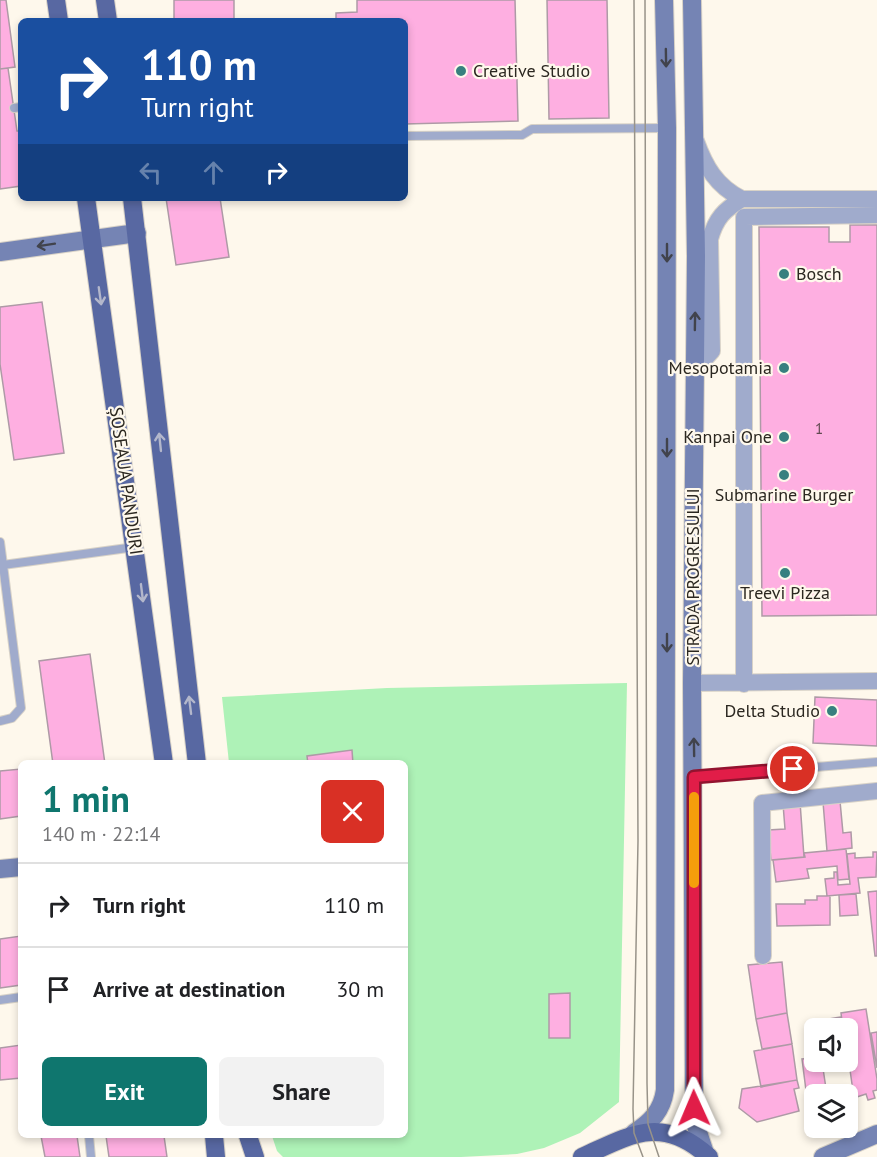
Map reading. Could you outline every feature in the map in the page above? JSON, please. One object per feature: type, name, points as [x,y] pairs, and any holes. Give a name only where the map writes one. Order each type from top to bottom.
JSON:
[{"type":"main road","points":[[56,0],[59,18]]},
{"type":"main road","points":[[105,0],[108,18]]},
{"type":"main road","name":"STRADA PROGRESULUI","points":[[634,1133],[656,1115],[663,1103],[665,1090],[668,128],[664,0]]},
{"type":"main road","name":"STRADA PROGRESULUI","points":[[692,0],[695,138],[692,683],[694,1094],[695,1123],[707,1155]]},
{"type":"main road","name":"ȘOSEAUA PANDURI","points":[[86,201],[136,547],[163,760]]},
{"type":"main road","name":"ȘOSEAUA PANDURI","points":[[132,201],[197,760]]},
{"type":"main road","points":[[0,252],[137,233]]},
{"type":"main road","points":[[0,869],[18,867]]},
{"type":"main road","points":[[582,1157],[634,1133],[666,1133],[685,1140],[707,1155]]},
{"type":"main road","points":[[823,1157],[877,1134]]},
{"type":"main road","points":[[214,1138],[216,1157]]},
{"type":"main road","points":[[249,1138],[255,1157]]},
{"type":"street","points":[[695,138],[705,165],[714,177],[731,194],[742,199],[877,199]]},
{"type":"street","points":[[695,370],[712,351],[710,239],[715,222],[724,210],[742,199]]},
{"type":"street","points":[[744,684],[744,217],[877,215]]},
{"type":"street","points":[[692,683],[877,681]]},
{"type":"street","points":[[763,956],[762,803],[877,791]]},
{"type":"lane","points":[[408,136],[522,135],[532,129],[668,128]]},
{"type":"lane","points":[[0,542],[21,708],[12,718],[0,721]]},
{"type":"lane","points":[[3,565],[136,547]]},
{"type":"lane","points":[[694,777],[877,762]]},
{"type":"lane","points":[[0,1000],[18,997]]},
{"type":"lane","points":[[89,1138],[91,1157]]},
{"type":"green space","points":[[627,683],[619,1102],[580,1133],[544,1148],[517,1154],[461,1157],[283,1157],[277,1151],[273,1138],[408,1138],[408,760],[229,760],[222,697],[387,688]]},
{"type":"building","points":[[0,0],[6,0],[15,67],[0,69]]},
{"type":"building","points":[[174,0],[234,0],[234,18],[174,18]]},
{"type":"building","name":"Creative Studio","points":[[357,0],[515,0],[518,121],[408,124],[408,18],[336,18],[336,13],[357,12]]},
{"type":"building","points":[[547,0],[607,0],[609,118],[549,119]]},
{"type":"building","points":[[8,68],[18,131],[18,186],[0,189],[0,69]]},
{"type":"building","points":[[166,201],[220,201],[229,257],[176,265]]},
{"type":"building","points":[[850,225],[877,225],[877,615],[762,616],[759,227],[829,227],[829,242],[850,242]]},
{"type":"building","points":[[42,302],[64,453],[14,460],[0,364],[0,307]]},
{"type":"building","points":[[90,654],[104,760],[52,760],[39,661]]},
{"type":"building","points":[[815,697],[877,700],[877,746],[813,743]]},
{"type":"building","points":[[352,750],[353,760],[308,760],[307,756]]},
{"type":"building","points":[[18,769],[18,816],[0,819],[0,771]]},
{"type":"building","points":[[840,801],[843,833],[851,832],[852,848],[827,851],[823,802]]},
{"type":"building","points":[[800,802],[804,857],[771,860],[768,830],[785,829],[783,804]]},
{"type":"building","points":[[846,849],[849,879],[838,880],[837,866],[807,869],[809,878],[776,882],[773,860],[805,857],[804,853]]},
{"type":"building","points":[[873,852],[877,852],[876,877],[858,878],[860,893],[827,896],[825,879],[834,878],[834,872],[837,872],[838,885],[850,884],[847,854],[855,853],[855,858],[873,857]]},
{"type":"building","points":[[877,891],[877,956],[875,956],[868,892]]},
{"type":"building","points":[[856,894],[858,915],[840,916],[839,895]]},
{"type":"building","points":[[817,896],[830,896],[830,925],[777,926],[776,904],[805,904],[805,900],[817,900]]},
{"type":"building","points":[[18,936],[18,985],[0,988],[0,939]]},
{"type":"building","points":[[782,962],[787,1013],[756,1019],[748,965]]},
{"type":"building","points":[[570,993],[570,1038],[549,1038],[549,994]]},
{"type":"building","points":[[866,1009],[877,1079],[877,1090],[873,1091],[875,1098],[868,1100],[866,1094],[858,1097],[858,1084],[852,1084],[850,1072],[858,1072],[858,1018],[842,1018],[841,1013]]},
{"type":"building","points":[[787,1013],[792,1044],[762,1049],[756,1019]]},
{"type":"building","points":[[877,1032],[877,1068],[871,1033]]},
{"type":"building","points":[[792,1044],[797,1080],[761,1087],[754,1051]]},
{"type":"building","points":[[18,1045],[18,1078],[0,1080],[0,1048]]},
{"type":"building","points":[[802,1059],[804,1059],[804,1072],[824,1072],[825,1084],[805,1084]]},
{"type":"building","points":[[797,1080],[799,1088],[794,1089],[799,1111],[757,1122],[739,1108],[742,1089]]},
{"type":"building","points":[[41,1138],[77,1138],[80,1157],[45,1157]]},
{"type":"building","points":[[106,1138],[164,1138],[167,1157],[109,1157]]},
{"type":"tram line","points":[[634,0],[638,841],[633,1109],[634,1133],[643,1157]]},
{"type":"tram line","points":[[645,0],[647,1083],[648,1124],[659,1157]]},
{"type":"slow traffic","points":[[694,797],[694,883]]},
{"type":"place","name":"Creative Studio","points":[[461,71]]},
{"type":"place","name":"Bosch","points":[[784,274]]},
{"type":"place","name":"Mesopotamia","points":[[784,368]]},
{"type":"place","name":"Kanpai One","points":[[784,437]]},
{"type":"place","name":"Submarine Burger","points":[[784,475]]},
{"type":"place","name":"Treevi Pizza","points":[[785,573]]},
{"type":"place","name":"Delta Studio","points":[[832,711]]},
{"type":"route","points":[[694,1108],[694,777],[793,769]]}]
